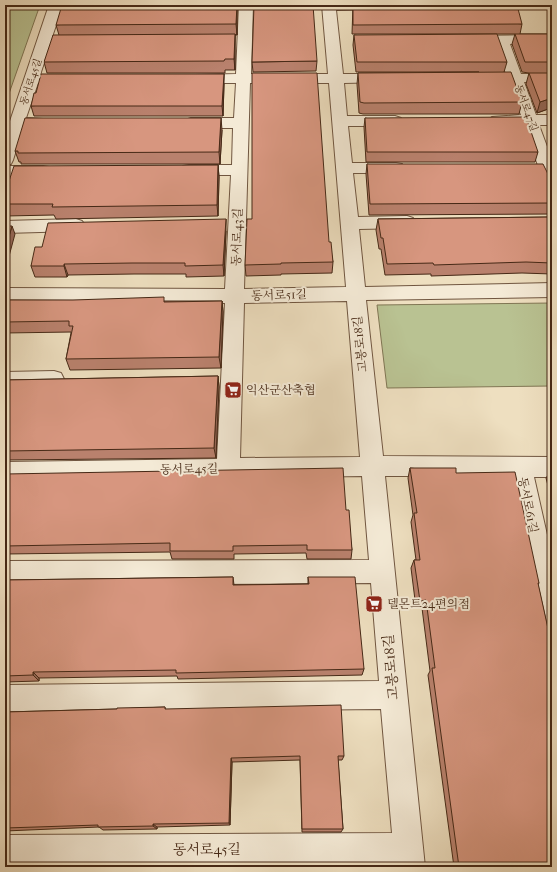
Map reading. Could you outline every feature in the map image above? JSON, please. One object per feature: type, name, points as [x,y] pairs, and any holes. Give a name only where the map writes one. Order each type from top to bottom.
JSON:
[{"type":"street","name":"고봉로18길","points":[[392,6],[329,5],[341,40],[336,78],[409,857]]},
{"type":"street","name":"동서로45길","points":[[5,160],[55,6],[103,7]]},
{"type":"street","name":"동서로43길","points":[[228,469],[224,377],[235,296],[230,223],[240,170],[243,79],[237,40],[241,6]]},
{"type":"street","points":[[456,40],[552,39]]},
{"type":"street","name":"동서로47길","points":[[502,40],[530,120],[543,173]]},
{"type":"street","points":[[44,41],[98,41]]},
{"type":"street","points":[[181,79],[398,78]]},
{"type":"street","name":"동서로47길","points":[[468,78],[552,78]]},
{"type":"street","points":[[31,79],[86,79]]},
{"type":"street","points":[[341,121],[412,120]]},
{"type":"street","points":[[483,120],[552,120]]},
{"type":"street","name":"동서로45길","points":[[17,123],[71,123]]},
{"type":"street","points":[[180,123],[242,123]]},
{"type":"street","points":[[344,168],[414,168]]},
{"type":"street","points":[[177,170],[240,170]]},
{"type":"street","points":[[5,171],[60,171]]},
{"type":"street","points":[[350,222],[420,222]]},
{"type":"street","points":[[5,227],[90,225]]},
{"type":"street","name":"동서로51길","points":[[5,294],[235,296],[552,290]]},
{"type":"street","points":[[5,380],[75,379]]},
{"type":"street","name":"동서로45길","points":[[5,472],[372,466]]},
{"type":"street","points":[[372,466],[552,467]]},
{"type":"street","name":"동서로61길","points":[[520,467],[552,612]]},
{"type":"street","points":[[5,573],[383,570]]},
{"type":"street","points":[[5,699],[394,695]]},
{"type":"street","name":"동서로45길","points":[[5,850],[409,857]]},
{"type":"green space","points":[[5,5],[40,5],[5,105]]},
{"type":"green space","points":[[552,303],[552,386],[387,388],[377,305]]},
{"type":"building","points":[[62,5],[237,5],[236,24],[56,25]]},
{"type":"building","points":[[254,5],[313,5],[317,61],[252,62]]},
{"type":"building","points":[[353,5],[517,5],[522,24],[353,25]]},
{"type":"building","points":[[235,34],[234,59],[225,59],[224,61],[44,62],[53,35]]},
{"type":"building","points":[[497,34],[507,62],[357,62],[354,35]]},
{"type":"building","points":[[515,34],[552,34],[552,62],[525,62]]},
{"type":"building","points":[[511,72],[522,102],[360,102],[358,73]]},
{"type":"building","points":[[252,73],[317,73],[329,242],[331,242],[333,262],[245,265],[247,219],[252,219]]},
{"type":"building","points":[[529,73],[552,73],[552,98],[540,102]]},
{"type":"building","points":[[41,74],[224,74],[222,106],[31,106]]},
{"type":"building","points":[[526,117],[538,152],[367,152],[365,118]]},
{"type":"building","points":[[25,118],[221,118],[219,152],[18,153],[18,151],[15,151]]},
{"type":"building","points":[[367,164],[543,164],[552,186],[552,203],[370,204]]},
{"type":"building","points":[[218,165],[217,205],[52,207],[53,204],[5,204],[5,191],[14,166]]},
{"type":"building","points":[[552,217],[552,263],[526,262],[434,265],[433,263],[387,264],[378,219]]},
{"type":"building","points":[[226,219],[223,265],[185,266],[185,263],[132,263],[31,266],[35,247],[42,247],[48,223]]},
{"type":"building","points":[[5,226],[12,226],[5,250]]},
{"type":"building","points":[[164,297],[164,302],[222,301],[219,357],[66,359],[73,326],[69,326],[69,321],[5,322],[5,300],[73,300]]},
{"type":"building","points":[[218,376],[214,448],[5,451],[5,380]]},
{"type":"building","points":[[343,468],[346,510],[349,510],[352,550],[307,550],[307,545],[233,546],[233,551],[170,551],[170,543],[5,546],[5,474]]},
{"type":"building","points":[[410,468],[456,468],[456,473],[515,472],[552,647],[552,867],[459,867],[432,668],[435,668],[426,600],[420,601],[414,560],[420,560],[414,513],[417,513]]},
{"type":"building","points":[[233,577],[233,585],[309,584],[308,577],[355,577],[364,669],[176,673],[176,670],[33,672],[33,675],[5,676],[5,580]]},
{"type":"building","points":[[341,705],[344,756],[338,756],[343,829],[302,829],[300,756],[231,758],[229,823],[153,824],[153,826],[98,827],[98,825],[5,828],[5,712],[165,707],[165,709]]},
{"type":"place","name":"익산군산축협","points":[[233,390]]},
{"type":"place","name":"델몬트24편의점","points":[[374,604]]}]
